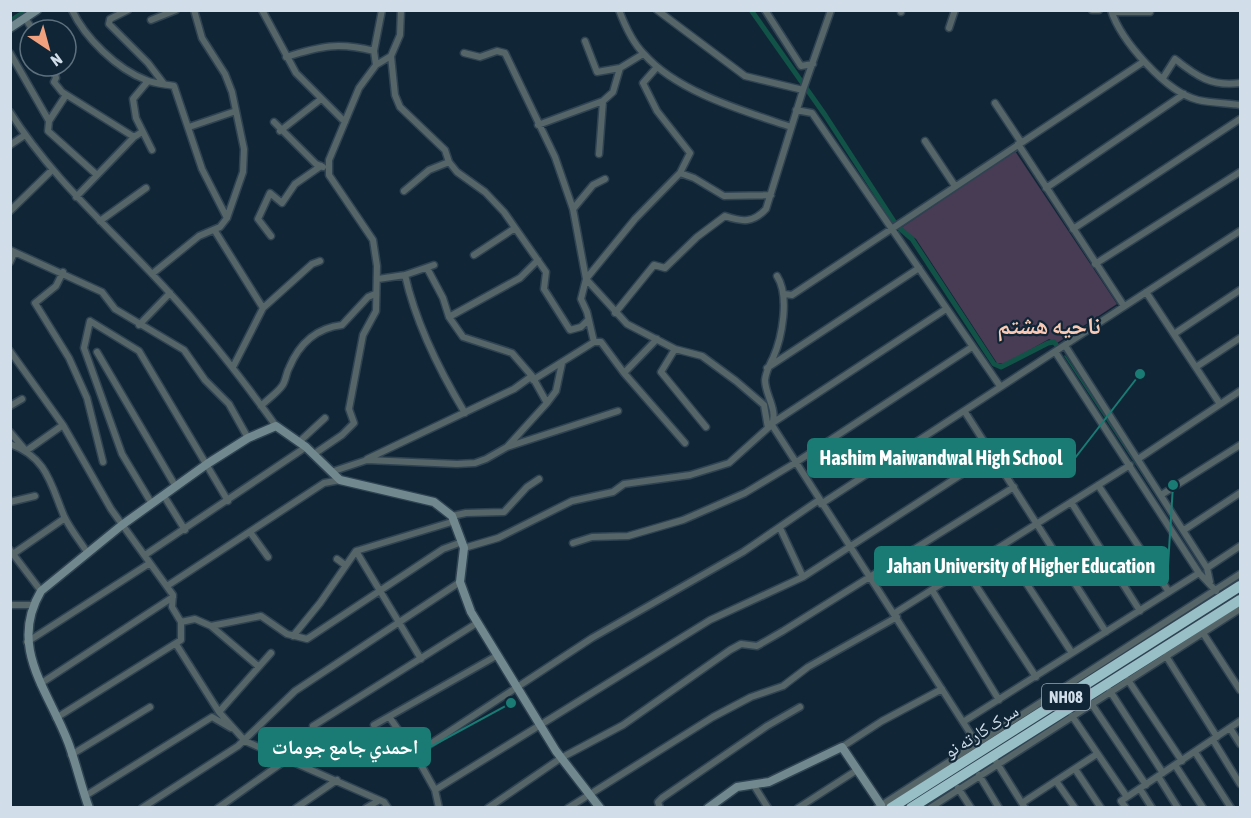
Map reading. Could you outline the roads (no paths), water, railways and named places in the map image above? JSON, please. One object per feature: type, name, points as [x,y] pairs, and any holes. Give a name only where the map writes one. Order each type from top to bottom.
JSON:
[{"type":"highway","name":"سرک کارته نو","points":[[911,807],[994,759],[1240,586]]},
{"type":"highway","name":"سرک کارته نو","points":[[883,807],[1221,599],[1240,600]]},
{"type":"street","points":[[26,18],[37,10]]},
{"type":"street","points":[[72,10],[90,38],[132,73],[148,81],[174,86],[202,169],[227,218]]},
{"type":"street","points":[[109,10],[112,18]]},
{"type":"street","points":[[128,10],[112,18],[108,21],[109,24],[148,63],[164,84]]},
{"type":"street","points":[[151,20],[176,10]]},
{"type":"street","points":[[152,274],[199,236],[215,231],[227,218],[243,172],[244,149],[225,74],[202,38],[194,10]]},
{"type":"street","points":[[262,10],[296,73],[345,122]]},
{"type":"street","points":[[376,65],[374,51],[382,10]]},
{"type":"street","points":[[401,10],[400,35],[391,56],[395,95],[400,107],[445,150],[449,162],[457,172],[489,196],[515,228],[546,272],[548,279],[544,289],[570,330],[581,327],[588,320]]},
{"type":"street","points":[[619,10],[631,38],[657,67],[709,99],[791,127]]},
{"type":"street","points":[[657,10],[745,76],[802,90]]},
{"type":"street","points":[[765,10],[801,66],[813,64]]},
{"type":"street","points":[[615,313],[654,266],[664,268],[697,237],[725,216],[745,222],[754,220],[766,209],[802,90],[807,84],[831,10]]},
{"type":"street","points":[[949,28],[955,10]]},
{"type":"street","points":[[1092,10],[1099,10]]},
{"type":"street","points":[[1150,12],[1112,11],[1117,25],[1143,62],[1184,94],[1197,100],[1240,105]]},
{"type":"street","points":[[585,41],[597,72],[620,68],[643,54]]},
{"type":"street","points":[[286,57],[310,49],[346,44],[374,51]]},
{"type":"street","points":[[464,53],[480,57],[497,51],[505,53],[555,157],[573,209],[586,279],[581,300],[594,342]]},
{"type":"street","points":[[10,53],[49,121]]},
{"type":"street","points":[[314,454],[342,435],[354,423],[349,409],[353,383],[363,335],[375,311],[378,279],[373,240],[329,175],[329,160],[359,88],[376,65],[391,56]]},
{"type":"street","points":[[1163,78],[1175,59],[1198,78],[1228,85],[1240,83]]},
{"type":"street","points":[[784,294],[792,295],[1143,62]]},
{"type":"street","points":[[586,279],[635,219],[680,173],[690,153],[657,111],[643,83],[657,67]]},
{"type":"street","points":[[538,125],[603,101],[613,92],[620,68]]},
{"type":"street","points":[[56,78],[54,82],[66,95],[134,137]]},
{"type":"street","points":[[148,81],[133,99],[136,118],[152,150]]},
{"type":"street","points":[[1046,188],[1184,94]]},
{"type":"street","points":[[66,95],[49,121],[48,131],[97,175]]},
{"type":"street","points":[[280,130],[321,99]]},
{"type":"street","points":[[599,154],[603,101]]},
{"type":"street","points":[[995,103],[1046,188],[1124,306]]},
{"type":"street","points":[[796,110],[812,113],[895,225],[919,268],[1000,386]]},
{"type":"street","points":[[189,127],[236,111]]},
{"type":"street","points":[[10,112],[51,171],[170,293],[233,367],[276,426],[314,454],[340,480]]},
{"type":"street","points":[[1073,229],[1240,119]]},
{"type":"street","points":[[274,122],[321,166],[329,170]]},
{"type":"street","points":[[76,197],[134,137],[142,132]]},
{"type":"street","points":[[10,145],[25,135]]},
{"type":"street","points":[[925,141],[955,186]]},
{"type":"street","points":[[404,191],[429,170],[449,162]]},
{"type":"street","points":[[271,236],[258,219],[270,193],[282,203],[296,184],[321,166]]},
{"type":"street","points":[[10,211],[51,171]]},
{"type":"street","points":[[1095,264],[1240,172]]},
{"type":"street","points":[[680,173],[694,178],[724,196],[771,195]]},
{"type":"street","points":[[573,209],[593,185],[606,178]]},
{"type":"street","points":[[100,221],[146,188]]},
{"type":"street","points":[[474,255],[515,228]]},
{"type":"street","points":[[215,231],[263,308]]},
{"type":"street","points":[[415,754],[592,638],[780,528],[965,412],[1000,386],[1066,347],[1124,306],[1240,231]]},
{"type":"street","points":[[10,262],[12,252],[63,272],[102,292],[115,309],[184,350],[205,380],[229,404],[248,438]]},
{"type":"street","points":[[449,317],[520,278],[538,260]]},
{"type":"street","points":[[233,367],[263,308],[312,264],[320,261]]},
{"type":"street","points":[[378,279],[405,275],[434,265]]},
{"type":"street","points":[[427,268],[443,298],[449,317],[463,337],[512,353],[548,403]]},
{"type":"street","points":[[767,368],[919,268]]},
{"type":"street","points":[[63,272],[56,286],[35,303],[69,358],[87,398],[103,462]]},
{"type":"street","points":[[405,275],[422,332],[465,413]]},
{"type":"street","points":[[771,425],[772,399],[765,383],[767,368],[778,340],[784,294],[777,276]]},
{"type":"street","points":[[586,279],[627,324],[675,349],[702,356],[764,405],[771,425],[979,746]]},
{"type":"street","points":[[1173,334],[1240,290]]},
{"type":"street","points":[[1146,292],[1220,404]]},
{"type":"street","points":[[139,325],[170,293]]},
{"type":"street","points":[[261,406],[284,384],[288,369],[301,346],[312,336],[331,326],[342,325],[368,297],[375,294]]},
{"type":"street","points":[[211,626],[261,616],[293,636],[307,639],[377,590],[443,549],[498,538],[572,501],[613,492],[624,484],[690,475],[729,463],[771,425],[946,309]]},
{"type":"street","points":[[152,504],[122,454],[84,348],[90,321],[139,351],[228,501]]},
{"type":"street","points":[[1196,367],[1240,338]]},
{"type":"street","points":[[624,374],[657,339]]},
{"type":"street","points":[[331,472],[367,460],[514,389],[562,363],[594,342],[604,345],[624,374],[685,443]]},
{"type":"street","points":[[573,543],[592,537],[628,536],[683,520],[745,493],[795,463],[972,347]]},
{"type":"street","points":[[1066,347],[1208,568],[1210,582]]},
{"type":"street","points":[[675,349],[661,372],[706,427]]},
{"type":"street","points":[[10,351],[63,425],[122,525],[167,586],[173,597],[172,607],[181,622],[182,639],[176,644],[55,718]]},
{"type":"street","points":[[97,352],[176,487]]},
{"type":"street","points":[[1056,353],[1199,573],[1210,582],[1221,599],[1240,574]]},
{"type":"street","points":[[507,447],[548,403],[556,391],[562,363]]},
{"type":"street","points":[[1138,459],[1240,391]]},
{"type":"street","points":[[10,406],[22,399]]},
{"type":"street","points":[[367,460],[475,463],[507,447],[618,411]]},
{"type":"street","points":[[965,412],[1106,632]]},
{"type":"street","points":[[145,555],[228,501],[302,445],[325,418]]},
{"type":"street","points":[[26,451],[63,425]]},
{"type":"street","points":[[89,807],[67,741],[40,684],[27,642],[33,604],[41,591],[122,525],[207,464],[248,438],[276,426]]},
{"type":"street","points":[[10,432],[50,475],[65,518],[87,552]]},
{"type":"street","points":[[10,453],[13,445],[26,451]]},
{"type":"street","points":[[1161,495],[1240,445]]},
{"type":"street","points":[[435,790],[710,620],[803,577],[993,454]]},
{"type":"street","points":[[568,807],[713,717],[751,697],[783,686],[808,667],[896,615],[1130,465]]},
{"type":"street","points":[[293,636],[320,603],[356,551],[466,513],[504,512],[527,487],[539,479]]},
{"type":"street","points":[[167,586],[324,483],[340,480],[434,502],[454,519],[463,545],[460,582],[477,622],[561,758],[588,795],[600,807]]},
{"type":"street","points":[[1098,485],[1169,592]]},
{"type":"street","points":[[488,807],[561,758],[623,725],[730,650],[741,644],[757,646],[871,579],[1014,487]]},
{"type":"street","points":[[1184,530],[1240,493]]},
{"type":"street","points":[[10,502],[35,496]]},
{"type":"street","points":[[164,496],[185,530]]},
{"type":"street","points":[[1071,502],[1140,611]]},
{"type":"street","points":[[41,591],[12,552],[65,518]]},
{"type":"street","points":[[780,528],[803,577]]},
{"type":"street","points":[[250,532],[268,557]]},
{"type":"street","points":[[1002,546],[1072,653]]},
{"type":"street","points":[[1208,568],[1240,546]]},
{"type":"street","points":[[356,551],[377,590],[421,659]]},
{"type":"street","points":[[337,559],[345,565]]},
{"type":"street","points":[[27,642],[150,563]]},
{"type":"street","points":[[965,570],[1036,676]]},
{"type":"street","points":[[963,722],[1199,573]]},
{"type":"street","points":[[142,807],[245,741],[295,691],[460,582]]},
{"type":"street","points":[[932,590],[999,700]]},
{"type":"street","points":[[40,684],[173,597]]},
{"type":"street","points":[[12,604],[33,604]]},
{"type":"street","points":[[930,807],[979,775],[994,759],[1072,716],[1240,609]]},
{"type":"street","points":[[181,622],[195,619],[211,626],[258,666]]},
{"type":"street","points":[[312,726],[477,622]]},
{"type":"street","points":[[1203,633],[1240,690]]},
{"type":"street","points":[[176,644],[219,712],[245,741],[337,780],[388,807]]},
{"type":"street","points":[[219,712],[236,696],[258,666],[271,653]]},
{"type":"street","points":[[374,725],[498,655]]},
{"type":"street","points":[[1166,656],[1240,784]]},
{"type":"street","points":[[1128,680],[1203,807]]},
{"type":"street","points":[[711,807],[737,787],[769,782],[842,747],[882,721],[942,689]]},
{"type":"street","points":[[1110,691],[1178,807]]},
{"type":"street","points":[[1091,703],[1143,787],[1152,807]]},
{"type":"street","points":[[71,755],[150,707]]},
{"type":"street","points":[[660,807],[658,802],[662,798],[800,707]]},
{"type":"street","points":[[1072,716],[1127,797]]},
{"type":"street","points":[[85,796],[212,717],[226,727],[232,728]]},
{"type":"street","points":[[390,718],[415,754],[435,790],[439,807]]},
{"type":"street","points":[[1126,807],[1121,801],[1240,722]]},
{"type":"street","points":[[1230,728],[1240,744]]},
{"type":"street","points":[[842,747],[883,807]]},
{"type":"street","points":[[1196,752],[1230,807]]},
{"type":"street","points":[[994,759],[1023,805],[1097,754]]},
{"type":"street","points":[[218,807],[286,760]]},
{"type":"street","points":[[1075,769],[1101,807]]},
{"type":"street","points":[[798,807],[857,770]]},
{"type":"street","points":[[979,775],[999,807]]},
{"type":"street","points":[[296,807],[337,780]]},
{"type":"street","points":[[1056,781],[1075,807]]},
{"type":"street","points":[[753,784],[768,807]]},
{"type":"street","points":[[958,788],[971,807]]},
{"type":"street","points":[[366,807],[377,800]]},
{"type":"street","points":[[377,800],[383,807]]},
{"type":"street","points":[[940,800],[945,807]]},
{"type":"waterway","points":[[10,21],[27,10]]},
{"type":"waterway","points":[[751,10],[825,115],[897,226],[912,239],[994,364],[1001,367],[1048,343],[1054,342],[1058,347]]},
{"type":"waterway","points":[[1065,356],[1182,534]]},
{"type":"place","name":"Hashim Maiwandwal High School","points":[[1140,374]]},
{"type":"place","name":"Jahan University of Higher Education","points":[[1173,485]]},
{"type":"place","name":"احمدي جامع جومات","points":[[511,703]]},
{"type":"district","name":"ناحیه هشتم","points":[[1049,325]]}]
